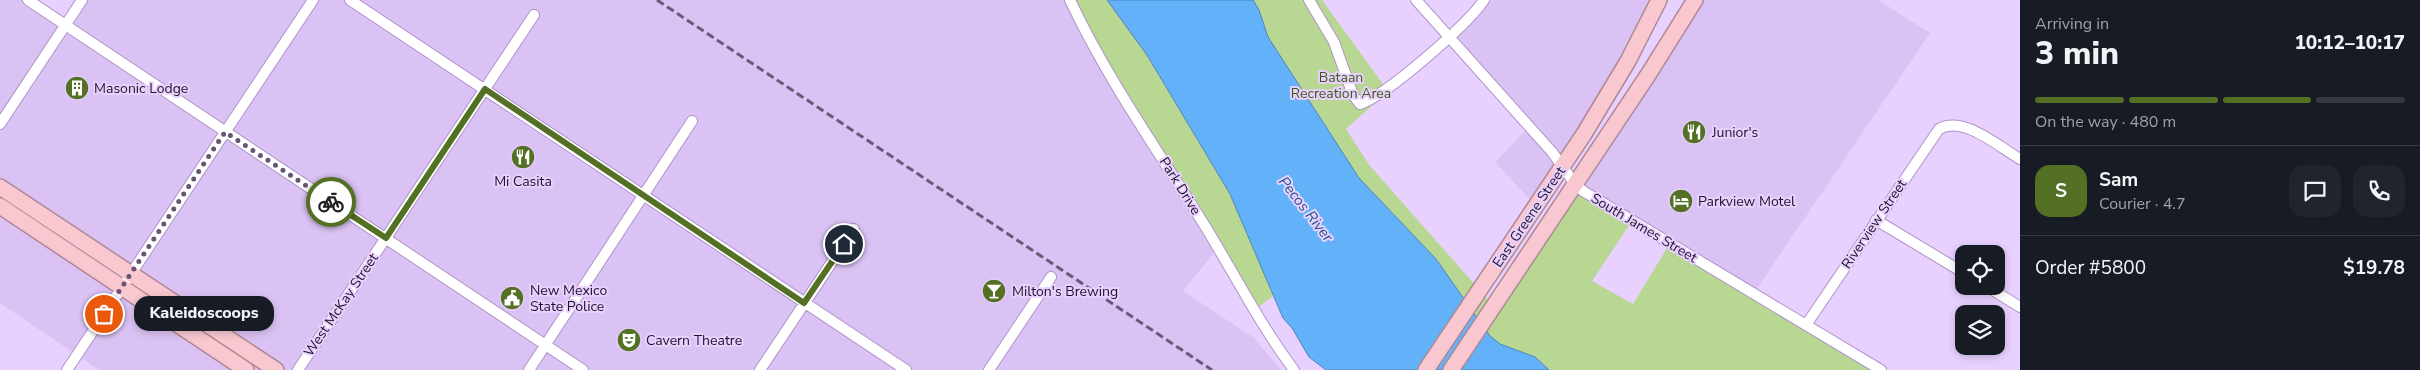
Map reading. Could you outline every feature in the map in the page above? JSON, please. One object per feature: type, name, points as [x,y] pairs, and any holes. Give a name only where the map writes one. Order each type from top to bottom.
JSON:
[{"type":"highway","name":"East Greene Street","points":[[1426,370],[1562,166],[1628,61],[1659,0]]},
{"type":"highway","name":"East Greene Street","points":[[1451,370],[1648,75],[1695,0]]},
{"type":"highway","points":[[1628,61],[1648,75]]},
{"type":"highway","points":[[0,187],[276,370]]},
{"type":"highway","points":[[0,206],[246,370]]},
{"type":"street","points":[[28,0],[583,370]]},
{"type":"street","points":[[0,124],[82,0]]},
{"type":"street","points":[[67,370],[313,0]]},
{"type":"street","points":[[350,0],[906,370]]},
{"type":"street","name":"Park Drive","points":[[1070,0],[1096,51],[1205,226],[1261,324],[1294,370]]},
{"type":"street","points":[[1309,0],[1334,42],[1353,95],[1360,104],[1404,75],[1475,13],[1484,0]]},
{"type":"street","name":"South James Street","points":[[1416,0],[1562,166],[1575,184],[1587,194],[1882,370]]},
{"type":"street","name":"West McKay Street","points":[[298,370],[534,15]]},
{"type":"street","points":[[529,370],[692,121]]},
{"type":"street","name":"Riverview Street","points":[[1806,325],[1933,137],[1945,126],[1966,127],[2020,159]]},
{"type":"street","points":[[1876,220],[1955,268]]},
{"type":"street","points":[[760,370],[854,229]]},
{"type":"street","points":[[989,370],[1051,277]]},
{"type":"street","points":[[2001,295],[2020,307]]},
{"type":"shaded area","points":[[0,0],[28,0],[65,25],[82,0],[1070,0],[1217,249],[1183,291],[1254,338],[1281,370],[99,370],[0,303]]},
{"type":"shaded area","points":[[1484,0],[1659,0],[1536,206],[1495,162],[1529,127],[1448,37]]},
{"type":"shaded area","points":[[1695,0],[1878,0],[1930,33],[1754,293],[1575,184]]},
{"type":"green space","points":[[1070,0],[1107,0],[1147,55],[1230,194],[1273,296],[1253,311]]},
{"type":"green space","name":"Bataan Recreation Area","points":[[1253,0],[1322,0],[1388,91],[1346,129],[1370,166],[1493,305],[1575,184],[1632,221],[1592,281],[1633,304],[1670,243],[1881,370],[1549,370],[1535,357],[1500,344],[1490,336],[1436,259],[1359,178],[1268,37],[1259,10]]},
{"type":"water","name":"Pecos River","points":[[1107,0],[1253,0],[1259,10],[1268,37],[1359,178],[1436,259],[1490,336],[1500,344],[1535,357],[1549,370],[1326,370],[1309,357],[1292,328],[1283,318],[1230,194],[1147,55]]},
{"type":"railway","points":[[657,0],[1212,370]]},
{"type":"way so far","points":[[104,314],[225,132],[331,202]]},
{"type":"place","name":"Masonic Lodge","points":[[77,88]]},
{"type":"place","name":"Junior's","points":[[1694,132]]},
{"type":"place","name":"Mi Casita","points":[[523,157]]},
{"type":"place","name":"Parkview Motel","points":[[1681,201]]},
{"type":"place","name":"Milton's Brewing","points":[[994,291]]},
{"type":"place","name":"New Mexico State Police","points":[[512,298]]},
{"type":"place","name":"Kaleidoscoops","points":[[104,314]]},
{"type":"place","name":"Cavern Theatre","points":[[629,340]]},
{"type":"route","points":[[331,202],[386,238],[485,89],[804,303],[844,244]]}]
